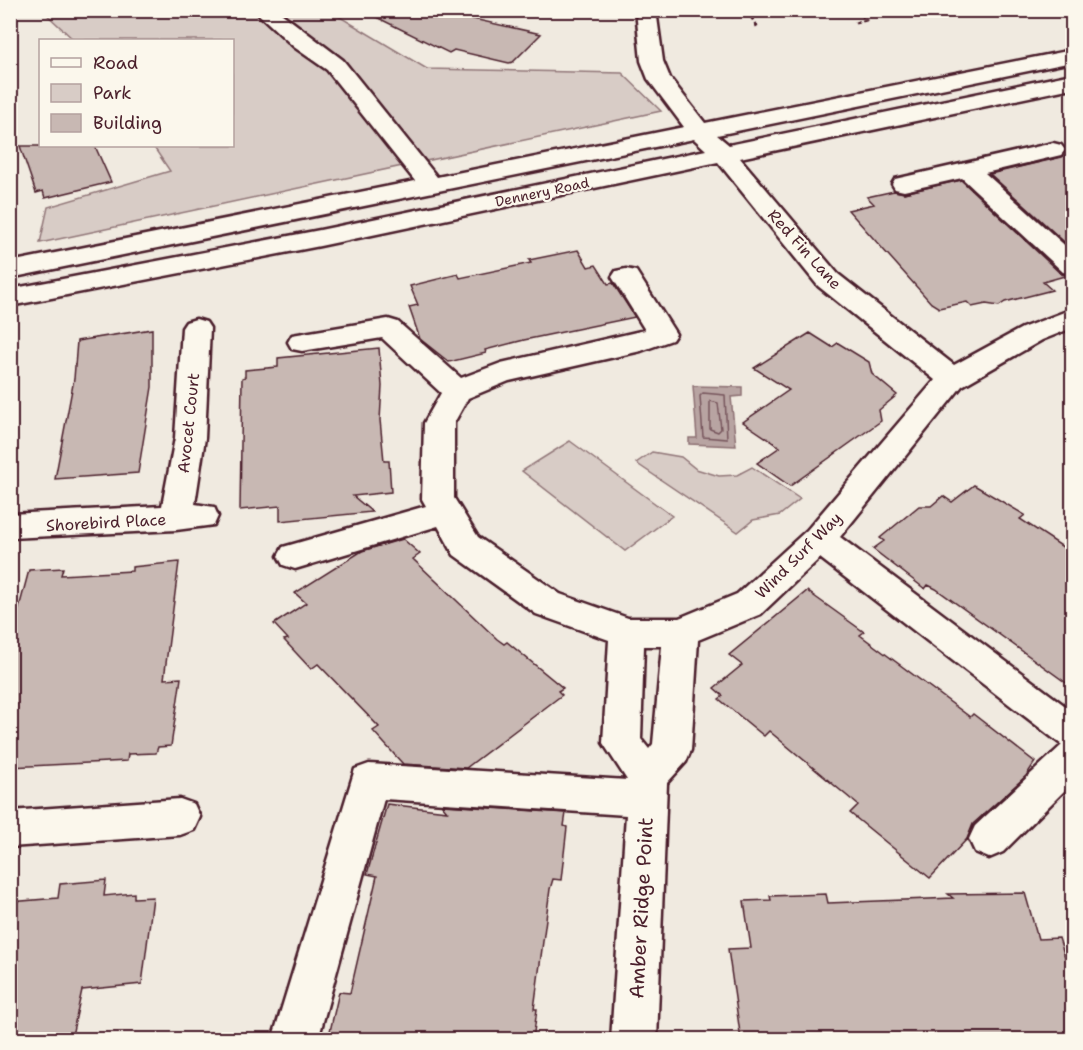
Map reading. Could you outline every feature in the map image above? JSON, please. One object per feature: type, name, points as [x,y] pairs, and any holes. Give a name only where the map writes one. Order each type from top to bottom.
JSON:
[{"type":"street","points":[[264,10],[302,42],[335,64],[421,170],[430,186]]},
{"type":"street","name":"Red Fin Lane","points":[[646,10],[652,61],[659,79],[700,132],[724,154],[828,280],[952,379]]},
{"type":"street","name":"Dennery Road","points":[[10,270],[1072,56]]},
{"type":"street","name":"Dennery Road","points":[[10,298],[320,238],[1072,81]]},
{"type":"street","points":[[904,184],[1053,150]]},
{"type":"street","points":[[967,170],[1072,266]]},
{"type":"street","points":[[302,342],[388,328],[457,391],[501,372],[631,344],[662,334],[626,277]]},
{"type":"street","name":"Wind Surf Way","points":[[457,391],[439,423],[438,499],[466,546],[548,604],[627,632],[681,632],[749,604],[819,538],[952,379],[1032,334],[1072,318]]},
{"type":"street","name":"Avocet Court","points":[[189,517],[190,438],[196,328]]},
{"type":"street","points":[[295,556],[445,512]]},
{"type":"street","name":"Shorebird Place","points":[[10,526],[189,517]]},
{"type":"street","points":[[819,538],[1072,732]]},
{"type":"street","points":[[627,632],[622,743],[648,788]]},
{"type":"street","points":[[648,788],[672,750],[681,632]]},
{"type":"street","points":[[988,839],[1072,758]]},
{"type":"street","points":[[295,1040],[369,781],[648,788]]},
{"type":"street","name":"Amber Ridge Point","points":[[634,1040],[648,788]]},
{"type":"street","points":[[10,829],[180,817]]},
{"type":"path","points":[[747,10],[758,28]]},
{"type":"path","points":[[855,23],[866,20],[858,10]]},
{"type":"green space","points":[[43,11],[330,11],[427,69],[622,73],[661,111],[40,243],[48,207],[170,171],[154,147],[234,147],[234,39],[73,39]]},
{"type":"green space","points":[[570,441],[672,516],[625,551],[522,471]]},
{"type":"green space","points":[[652,452],[681,457],[696,469],[719,476],[737,475],[752,467],[800,499],[780,515],[753,520],[738,532],[636,463]]},
{"type":"water","points":[[693,386],[742,387],[742,396],[731,397],[736,446],[689,444],[689,438],[697,438]]},
{"type":"building","points":[[362,10],[433,10],[541,34],[513,62],[509,63],[454,50],[449,53]]},
{"type":"building","points":[[20,146],[95,147],[111,182],[45,198],[43,191],[36,193]]},
{"type":"building","points":[[1072,152],[1072,249],[990,174],[1062,157]]},
{"type":"building","points":[[961,180],[1061,274],[1068,275],[1043,282],[1052,290],[1005,302],[999,306],[986,304],[972,307],[967,302],[939,308],[931,303],[848,210],[874,204],[867,197],[894,191],[904,193]]},
{"type":"building","points":[[578,250],[588,267],[596,265],[608,284],[613,283],[635,317],[524,340],[449,362],[420,339],[409,307],[418,305],[410,286],[458,274],[460,278],[531,263],[529,260]]},
{"type":"building","points":[[152,329],[152,387],[138,473],[55,479],[74,379],[77,341]]},
{"type":"building","points":[[810,333],[832,347],[838,343],[869,362],[872,374],[897,395],[879,410],[881,421],[790,486],[757,463],[780,447],[743,422],[789,390],[754,368]]},
{"type":"building","points":[[379,348],[382,386],[380,420],[384,461],[389,461],[391,492],[353,496],[372,512],[280,521],[280,506],[240,510],[242,378],[245,377],[245,370],[278,367],[278,358]]},
{"type":"building","points":[[974,485],[1025,515],[1020,519],[1072,553],[1072,687],[936,589],[928,585],[925,589],[873,549],[884,541],[880,538],[919,506],[931,506],[943,496],[952,502]]},
{"type":"building","points":[[403,539],[420,554],[413,559],[497,639],[504,644],[507,642],[563,688],[558,691],[562,695],[466,768],[403,764],[373,731],[379,727],[318,664],[311,669],[284,640],[288,639],[274,624],[306,603],[295,593],[362,551]]},
{"type":"building","points":[[179,562],[164,679],[181,678],[171,746],[158,747],[156,753],[128,754],[127,761],[10,767],[10,642],[29,570],[63,568],[61,575],[132,571],[132,567]]},
{"type":"building","points":[[807,591],[864,632],[860,635],[970,717],[973,714],[1035,762],[1026,776],[973,824],[967,839],[930,878],[850,813],[858,805],[769,731],[764,736],[719,699],[723,696],[714,688],[742,665],[729,655]]},
{"type":"building","points":[[387,804],[447,811],[442,805],[566,813],[564,826],[567,827],[561,880],[553,879],[550,889],[534,1009],[537,1009],[533,1040],[328,1040],[339,992],[350,993],[377,876],[367,874]]},
{"type":"building","points":[[106,880],[104,896],[134,893],[134,898],[153,897],[142,984],[82,990],[71,1040],[10,1040],[10,902],[58,898],[60,884]]},
{"type":"building","points":[[1025,893],[1038,939],[1059,938],[1072,979],[1072,1040],[741,1040],[728,949],[751,948],[744,901],[771,900],[770,896],[826,894],[828,903],[953,898],[948,894]]}]
